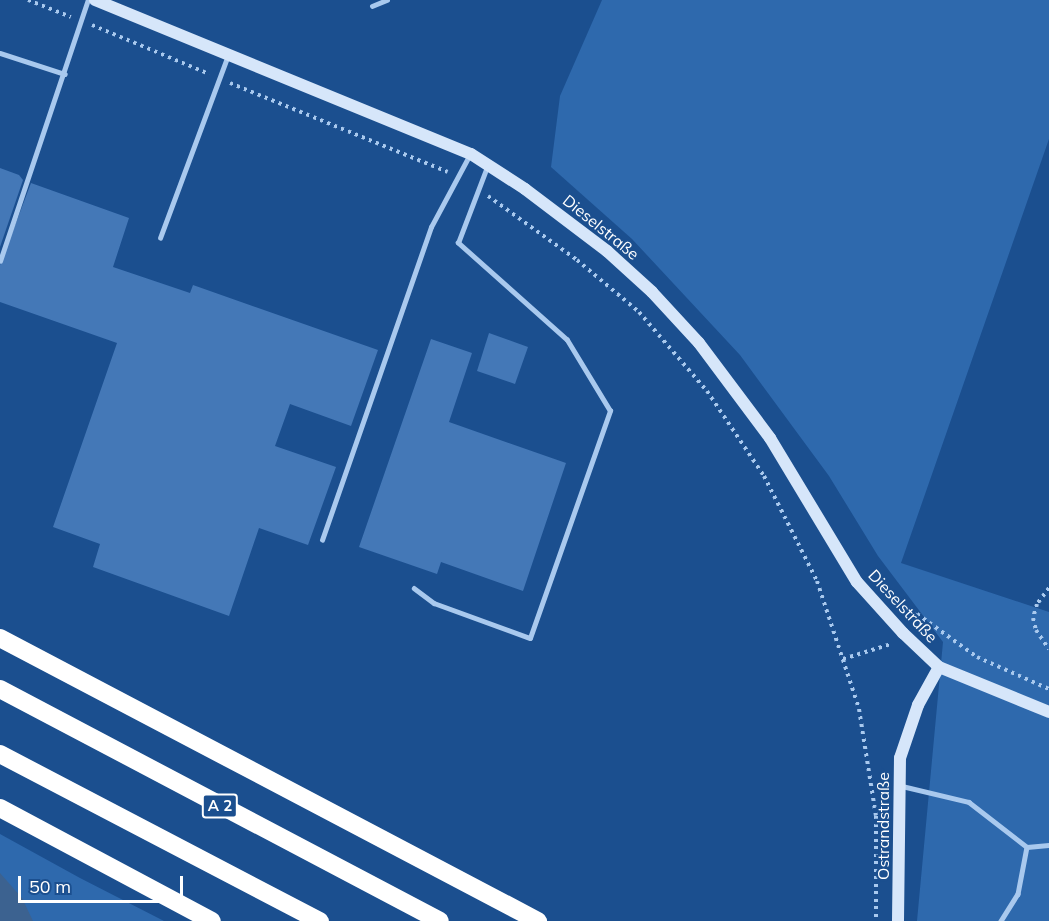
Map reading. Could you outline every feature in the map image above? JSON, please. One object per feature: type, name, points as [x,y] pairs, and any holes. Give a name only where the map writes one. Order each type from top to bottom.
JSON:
[{"type":"highway","points":[[0,638],[538,921]]},
{"type":"highway","name":"A 2","points":[[0,689],[440,921]]},
{"type":"highway","points":[[0,754],[320,921]]},
{"type":"highway","points":[[0,808],[212,921]]},
{"type":"street","name":"Dieselstraße","points":[[94,0],[471,154],[607,251],[652,291],[699,343],[770,438],[857,582],[903,633],[939,667]]},
{"type":"street","points":[[939,667],[1049,712]]},
{"type":"street","name":"Ostrandstraße","points":[[898,921],[897,784],[904,742],[939,667]]},
{"type":"lane","points":[[0,261],[44,137],[88,0]]},
{"type":"lane","points":[[372,6],[387,0]]},
{"type":"lane","points":[[0,53],[65,74]]},
{"type":"lane","points":[[160,238],[228,54]]},
{"type":"lane","points":[[322,540],[431,227],[471,154]]},
{"type":"lane","points":[[414,588],[434,603],[530,638],[610,411],[567,340],[458,243],[488,165]]},
{"type":"lane","points":[[897,784],[969,802],[1027,847],[1049,845]]},
{"type":"lane","points":[[1001,921],[1018,894],[1027,847]]},
{"type":"path","points":[[28,0],[218,78],[284,102],[458,176]]},
{"type":"path","points":[[479,190],[577,260],[639,312],[707,391],[765,476],[818,581],[859,709],[876,816],[876,921]]},
{"type":"path","points":[[1049,588],[1036,604],[1033,618],[1036,630],[1049,650]]},
{"type":"path","points":[[843,659],[896,642],[918,614],[977,657],[1049,689]]},
{"type":"shaded area","points":[[602,0],[1049,0],[1049,139],[901,563],[1049,612],[1049,921],[917,921],[943,642],[878,556],[829,476],[740,355],[632,239],[551,167],[560,96]]},
{"type":"shaded area","points":[[0,834],[80,878],[164,921],[0,921]]},
{"type":"shaded area","points":[[0,873],[22,898],[33,921],[0,921]]},
{"type":"building","points":[[0,168],[19,175],[23,180],[0,247]]},
{"type":"building","points":[[31,183],[129,218],[113,267],[190,293],[193,285],[378,350],[351,426],[290,404],[275,446],[336,467],[308,545],[259,528],[229,616],[93,567],[100,544],[53,527],[117,343],[0,302],[0,265]]},
{"type":"building","points":[[489,333],[528,347],[515,384],[477,371]]},
{"type":"building","points":[[431,339],[472,353],[449,422],[566,463],[523,591],[441,562],[437,574],[359,547]]}]
